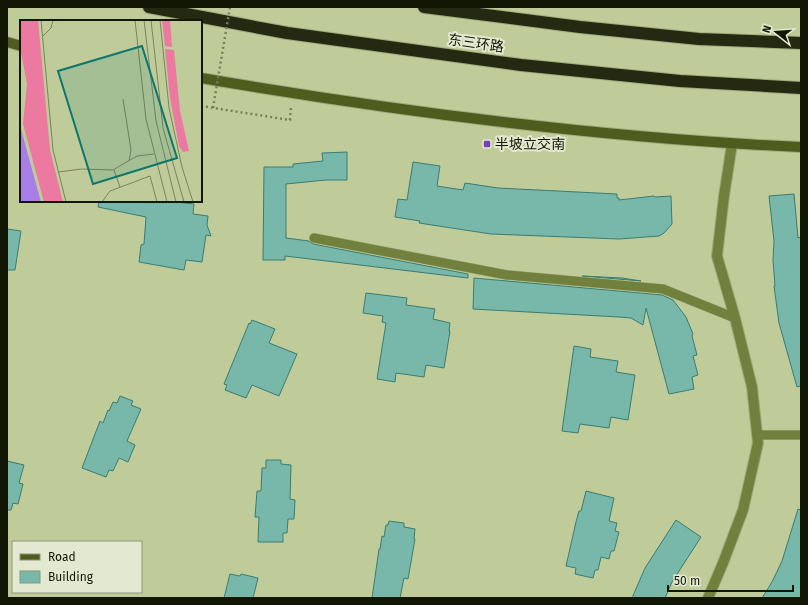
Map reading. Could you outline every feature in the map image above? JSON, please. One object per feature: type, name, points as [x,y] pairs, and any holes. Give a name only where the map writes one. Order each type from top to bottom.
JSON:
[{"type":"highway","name":"东三环路","points":[[149,7],[287,33],[521,65],[680,81],[801,88]]},
{"type":"highway","name":"东三环路","points":[[424,7],[580,28],[699,39],[801,42]]},
{"type":"main road","points":[[7,42],[20,46]]},
{"type":"main road","points":[[202,78],[284,93],[559,129],[732,144],[801,147]]},
{"type":"street","points":[[708,598],[743,510],[758,443],[752,387],[735,318],[717,256],[732,144]]},
{"type":"lane","points":[[314,238],[507,275],[663,288],[735,318]]},
{"type":"lane","points":[[757,435],[801,435]]},
{"type":"path","points":[[213,108],[230,7]]},
{"type":"path","points":[[202,106],[290,120]]},
{"type":"building","points":[[347,152],[347,180],[326,180],[286,184],[286,238],[309,241],[313,244],[468,274],[468,278],[285,256],[285,260],[263,260],[264,167],[293,167],[293,164],[323,161],[322,153]]},
{"type":"building","points":[[413,162],[440,166],[437,186],[463,190],[465,183],[498,188],[617,194],[617,198],[619,198],[619,200],[654,196],[671,196],[672,224],[659,236],[619,239],[491,234],[419,223],[420,221],[395,217],[398,199],[407,200]]},
{"type":"building","points":[[794,194],[798,238],[801,237],[801,386],[797,387],[779,323],[774,286],[774,241],[769,196]]},
{"type":"building","points":[[99,202],[177,202],[194,204],[193,214],[208,216],[207,225],[211,236],[206,235],[202,262],[186,260],[184,270],[139,262],[141,245],[144,244],[146,217],[98,207]]},
{"type":"building","points":[[7,229],[21,231],[15,270],[7,270]]},
{"type":"building","points":[[582,276],[622,278],[641,281]]},
{"type":"building","points":[[474,278],[662,295],[673,300],[686,317],[693,334],[692,336],[697,355],[693,356],[698,375],[692,377],[694,389],[669,394],[646,308],[643,325],[631,318],[473,309]]},
{"type":"building","points":[[366,293],[407,298],[406,305],[435,309],[433,319],[450,323],[444,368],[426,365],[424,377],[396,373],[395,382],[377,379],[386,323],[382,322],[383,316],[363,313]]},
{"type":"building","points":[[252,320],[275,329],[269,343],[297,354],[279,396],[252,385],[246,398],[225,390],[227,385],[224,384],[249,323],[250,324]]},
{"type":"building","points":[[574,346],[591,349],[590,357],[618,361],[616,372],[635,375],[628,420],[611,417],[609,428],[580,424],[578,433],[562,431]]},
{"type":"building","points":[[120,396],[133,401],[131,405],[141,409],[127,441],[135,445],[128,462],[119,458],[113,471],[109,470],[106,477],[82,468],[100,421],[103,423],[113,402],[117,403]]},
{"type":"building","points":[[266,460],[281,460],[281,464],[291,465],[290,499],[295,500],[294,519],[288,519],[287,533],[283,533],[283,542],[258,542],[259,517],[255,517],[257,491],[261,491],[262,468],[266,468]]},
{"type":"building","points":[[7,461],[24,465],[19,483],[23,484],[18,504],[13,503],[11,510],[7,510]]},
{"type":"building","points":[[586,491],[614,498],[609,521],[617,523],[615,531],[619,532],[614,551],[611,551],[609,559],[601,557],[598,570],[595,570],[593,578],[575,574],[576,568],[566,566],[576,522],[579,511],[581,511]]},
{"type":"building","points":[[798,509],[801,510],[801,598],[762,598],[782,561]]},
{"type":"building","points":[[676,520],[701,537],[672,582],[665,598],[632,598],[645,568]]},
{"type":"building","points":[[389,521],[404,523],[404,527],[415,529],[415,539],[408,579],[404,578],[400,598],[372,598],[379,549],[382,536],[384,537],[386,525],[388,525]]},
{"type":"building","points":[[230,574],[240,576],[241,574],[258,578],[253,598],[224,598]]},
{"type":"place","name":"半坡立交南","points":[[487,144]]}]
